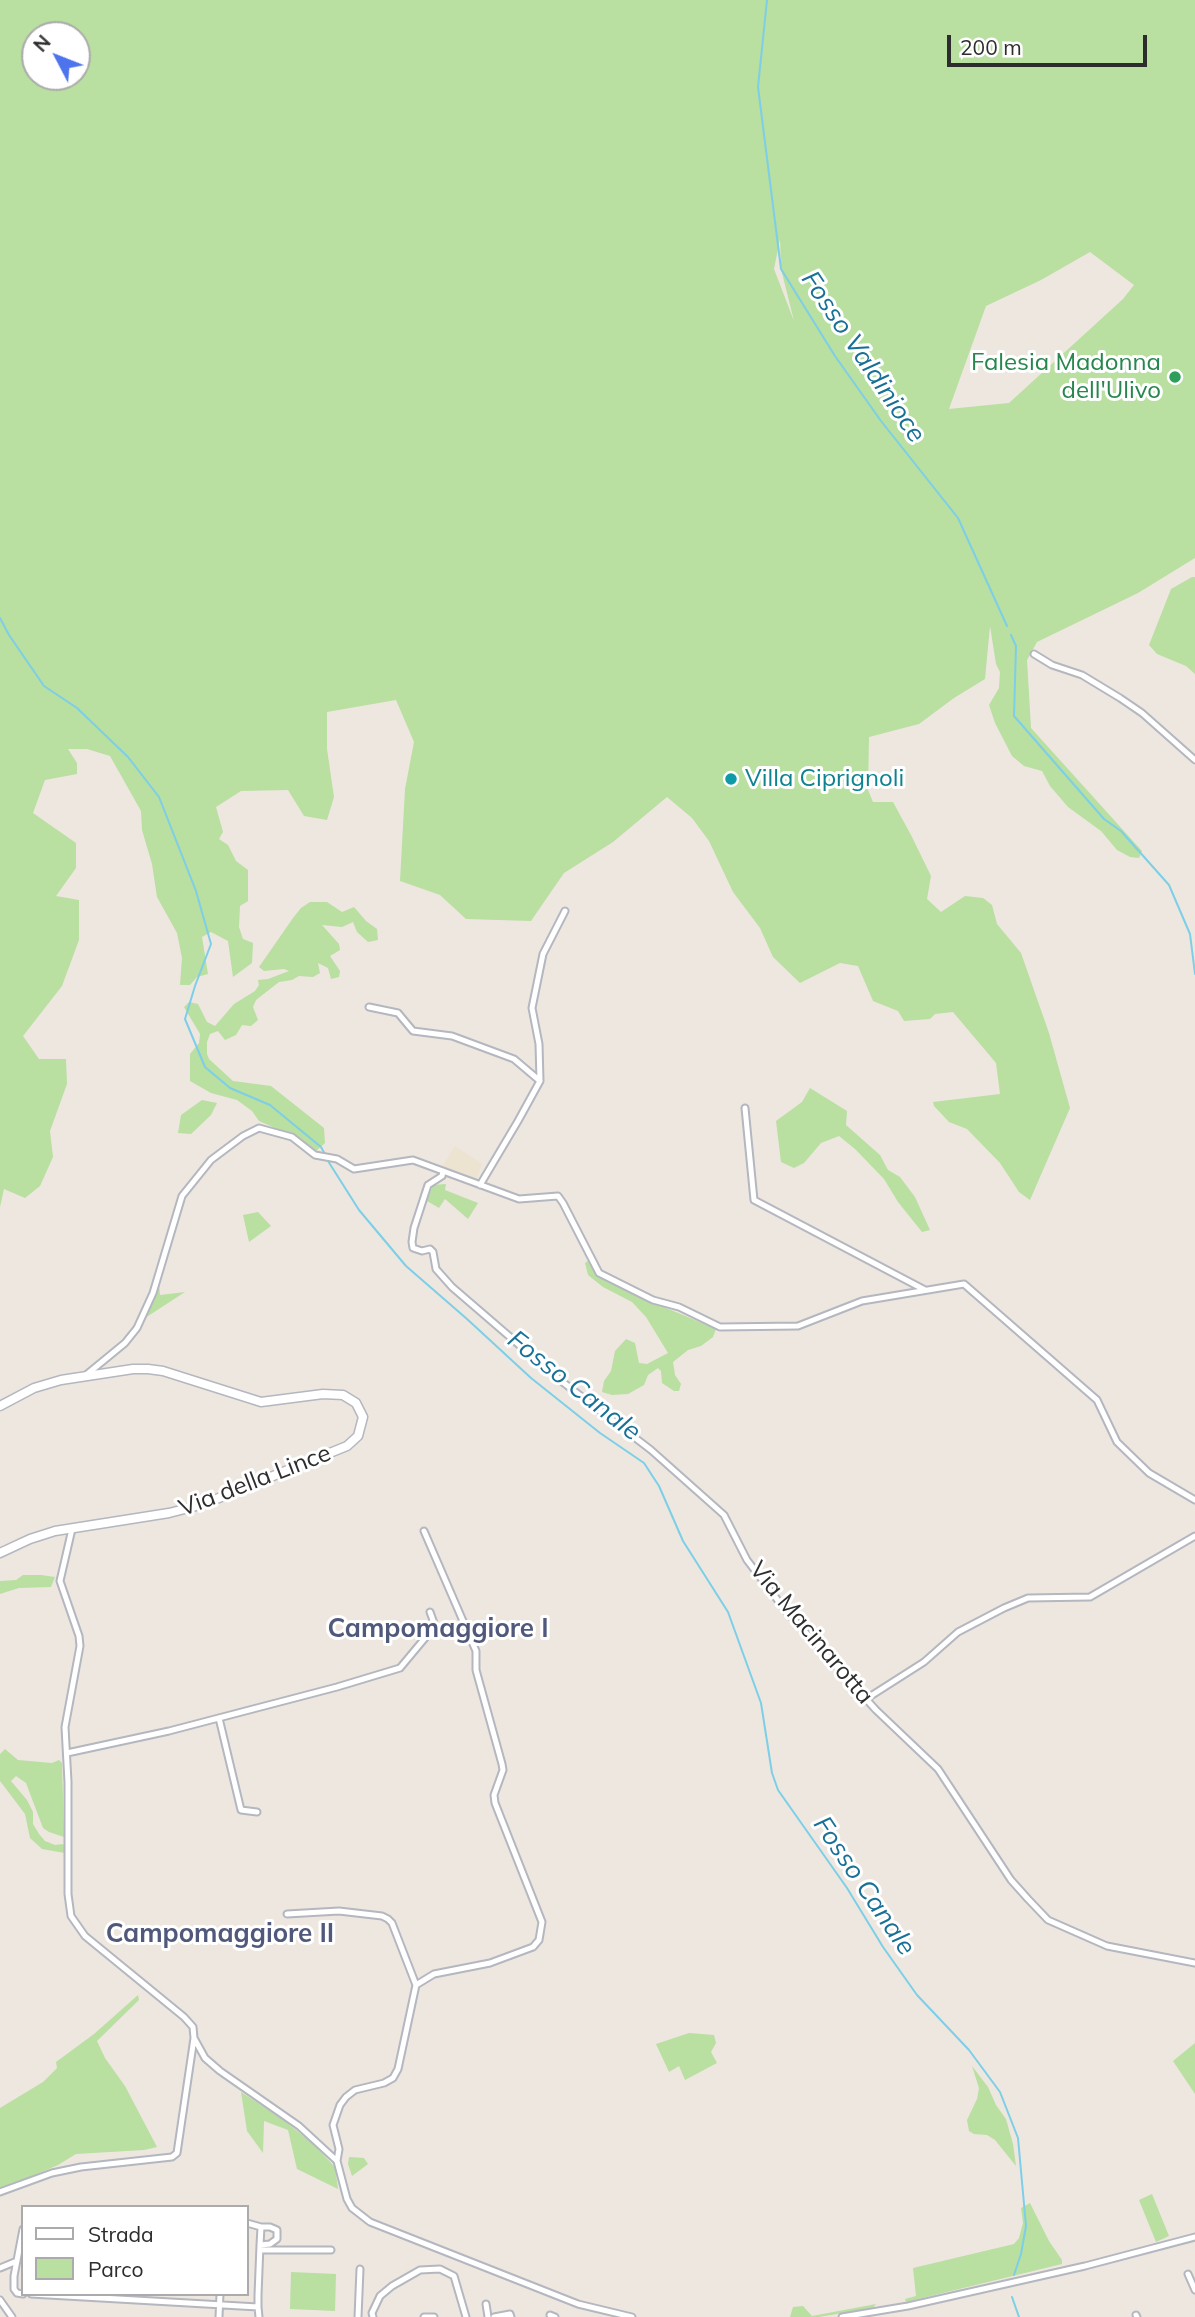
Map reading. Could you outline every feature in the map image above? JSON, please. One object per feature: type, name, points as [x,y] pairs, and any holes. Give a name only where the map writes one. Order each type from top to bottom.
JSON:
[{"type":"street","points":[[1034,654],[1052,665],[1082,676],[1120,698],[1142,713],[1195,760]]},
{"type":"street","points":[[480,1185],[540,1081],[540,1044],[532,1008],[543,954],[565,911]]},
{"type":"street","points":[[369,1007],[397,1013],[413,1031],[452,1036],[514,1059],[540,1081]]},
{"type":"street","points":[[745,1108],[754,1200],[925,1290]]},
{"type":"street","points":[[86,1375],[135,1332],[153,1293],[182,1196],[211,1160],[243,1136],[259,1128],[292,1137],[315,1155],[337,1159],[354,1169],[413,1160],[519,1199],[558,1196],[599,1273],[653,1300],[679,1307],[720,1326],[798,1326],[862,1301],[964,1284],[1097,1401],[1117,1442],[1149,1473],[1195,1500]]},
{"type":"street","name":"Via Macinarotta","points":[[443,1171],[442,1176],[428,1185],[414,1228],[413,1248],[422,1251],[430,1249],[436,1269],[453,1287],[560,1380],[650,1450],[723,1515],[747,1560],[786,1611],[866,1699],[938,1769],[1011,1880],[1048,1920],[1107,1946],[1195,1963]]},
{"type":"street","name":"Via della Lince","points":[[0,1406],[34,1388],[86,1375],[133,1369],[163,1371],[261,1402],[334,1393],[351,1399],[363,1417],[358,1436],[347,1446],[204,1504],[169,1513],[55,1531],[0,1553]]},
{"type":"street","points":[[0,2192],[52,2173],[81,2167],[172,2157],[177,2153],[194,2038],[193,2027],[184,2018],[85,1936],[71,1916],[68,1894],[65,1727],[80,1646],[60,1581],[72,1529]]},
{"type":"street","points":[[416,1985],[434,1974],[490,1963],[533,1947],[539,1940],[542,1922],[495,1803],[494,1795],[503,1770],[476,1670],[476,1651],[424,1531]]},
{"type":"street","points":[[866,1699],[924,1662],[958,1632],[1004,1608],[1028,1598],[1090,1597],[1195,1536]]},
{"type":"street","points":[[67,1753],[219,1718],[400,1668],[435,1626],[430,1612]]},
{"type":"street","points":[[219,1718],[241,1810],[257,1812]]},
{"type":"street","points":[[287,1914],[339,1911],[388,1919],[392,1923],[416,1985],[401,2057],[393,2078],[355,2091],[346,2097],[333,2125],[339,2149],[337,2161],[352,2208],[370,2222],[578,2304],[632,2317]]},
{"type":"street","points":[[194,2038],[205,2058],[220,2071],[299,2126],[337,2161]]},
{"type":"street","points":[[248,2223],[277,2230],[278,2239],[260,2248]]},
{"type":"street","points":[[259,2317],[261,2227]]},
{"type":"street","points":[[842,2317],[908,2306],[1195,2238]]},
{"type":"street","points":[[21,2240],[14,2289],[21,2294]]},
{"type":"street","points":[[260,2248],[331,2250]]},
{"type":"street","points":[[0,2269],[17,2261]]},
{"type":"street","points":[[358,2317],[360,2269]]},
{"type":"street","points":[[373,2317],[372,2313],[380,2296],[392,2286],[420,2270],[440,2269],[454,2276],[466,2317]]},
{"type":"street","points":[[1188,2274],[1195,2290]]},
{"type":"street","points":[[66,2296],[258,2307]]},
{"type":"street","points":[[219,2317],[220,2296]]},
{"type":"street","points":[[0,2301],[12,2317]]},
{"type":"street","points":[[486,2304],[488,2317]]},
{"type":"street","points":[[494,2317],[510,2314],[512,2317]]},
{"type":"street","points":[[424,2317],[434,2317]]},
{"type":"shaded area","points":[[455,1146],[482,1164],[476,1180],[441,1168]]},
{"type":"green space","points":[[0,0],[1195,0],[1195,558],[1138,593],[1037,642],[1027,660],[1031,728],[1142,851],[1139,858],[1130,857],[1117,850],[1101,831],[1068,807],[1050,786],[1042,771],[1024,766],[1012,756],[989,705],[999,688],[1000,672],[996,664],[990,626],[985,679],[919,724],[869,737],[868,790],[873,802],[893,802],[911,835],[931,876],[927,899],[941,912],[965,896],[983,898],[992,905],[997,924],[1021,953],[1049,1033],[1070,1108],[1030,1200],[1019,1192],[1000,1163],[967,1129],[949,1122],[934,1106],[933,1102],[1000,1094],[996,1063],[953,1012],[935,1014],[930,1019],[904,1021],[898,1011],[873,1001],[858,966],[840,963],[800,983],[773,957],[760,928],[733,892],[709,841],[692,818],[667,797],[613,842],[564,873],[531,921],[466,919],[440,895],[400,881],[405,789],[414,742],[396,700],[327,712],[327,749],[334,797],[327,820],[304,816],[288,790],[241,791],[216,807],[223,832],[219,839],[228,845],[236,861],[248,870],[248,901],[240,906],[239,927],[243,939],[253,943],[252,963],[233,977],[228,941],[211,932],[202,937],[208,974],[197,977],[190,985],[180,985],[182,958],[177,933],[157,897],[152,864],[142,830],[141,811],[110,756],[87,749],[68,749],[77,763],[77,774],[45,780],[33,813],[76,843],[76,868],[56,896],[79,900],[79,940],[62,986],[23,1036],[39,1059],[66,1059],[67,1084],[50,1131],[53,1157],[40,1186],[25,1198],[4,1189],[0,1207]],"holes":[[[780,239],[781,269],[794,321],[774,269]],[[1090,252],[1134,285],[1123,299],[1009,403],[949,409],[986,306],[1041,280]]]},
{"type":"green space","points":[[1195,577],[1195,674],[1186,666],[1157,654],[1149,645],[1171,589]]},
{"type":"green space","points":[[310,902],[327,902],[342,912],[354,907],[377,929],[378,940],[368,942],[357,932],[353,922],[342,927],[322,925],[339,944],[340,950],[330,956],[340,971],[339,977],[331,979],[328,968],[318,963],[320,973],[313,977],[299,976],[279,982],[256,1000],[253,1007],[258,1020],[251,1026],[242,1025],[236,1035],[225,1040],[218,1031],[210,1034],[207,1054],[233,1081],[271,1086],[324,1128],[325,1143],[315,1152],[289,1134],[259,1121],[252,1111],[237,1100],[211,1093],[190,1081],[190,1054],[199,1043],[200,1034],[184,1007],[189,1002],[198,1004],[207,1022],[215,1026],[234,1004],[255,991],[259,985],[258,980],[289,971],[264,971],[259,967],[293,918]]},
{"type":"green space","points":[[810,1088],[847,1111],[846,1125],[880,1155],[888,1170],[900,1177],[915,1197],[930,1230],[922,1232],[884,1179],[839,1136],[821,1143],[804,1163],[794,1168],[781,1162],[776,1121],[802,1102]]},
{"type":"green space","points":[[202,1100],[217,1103],[211,1115],[191,1134],[178,1133],[181,1115]]},
{"type":"green space","points":[[446,1184],[445,1190],[478,1203],[468,1219],[445,1199],[439,1208],[427,1201],[433,1185]]},
{"type":"green space","points":[[258,1212],[271,1226],[249,1242],[243,1215]]},
{"type":"green space","points":[[588,1261],[595,1272],[652,1304],[716,1329],[713,1337],[701,1346],[688,1350],[673,1362],[675,1375],[681,1384],[679,1391],[674,1391],[662,1383],[661,1371],[658,1368],[648,1375],[644,1385],[628,1394],[612,1395],[602,1392],[604,1381],[611,1371],[615,1351],[626,1339],[635,1343],[639,1363],[647,1364],[668,1353],[646,1317],[632,1302],[603,1287],[588,1275],[585,1263]]},
{"type":"green space","points":[[159,1284],[160,1295],[185,1292],[145,1318]]},
{"type":"green space","points":[[23,1575],[55,1577],[51,1587],[19,1588],[0,1594],[0,1581],[16,1580]]},
{"type":"green space","points":[[5,1749],[18,1760],[52,1763],[59,1760],[62,1763],[64,1837],[43,1828],[26,1783],[16,1776],[11,1781],[27,1800],[33,1812],[33,1824],[39,1834],[45,1841],[55,1845],[63,1844],[65,1853],[42,1849],[30,1838],[25,1814],[0,1781],[0,1754]]},
{"type":"green space","points":[[138,1995],[139,2000],[97,2041],[105,2058],[125,2086],[157,2147],[76,2154],[58,2165],[0,2190],[0,2108],[43,2082],[57,2068],[56,2062],[94,2034]]},
{"type":"green space","points":[[689,2033],[714,2035],[716,2043],[711,2052],[717,2063],[685,2080],[679,2066],[669,2072],[656,2044]]},
{"type":"green space","points":[[1195,2043],[1195,2094],[1173,2061]]},
{"type":"green space","points":[[972,2066],[988,2087],[1006,2119],[1016,2166],[995,2140],[987,2135],[969,2131],[967,2120],[979,2088]]},
{"type":"green space","points":[[241,2092],[281,2118],[312,2143],[335,2167],[338,2189],[297,2169],[288,2130],[264,2121],[263,2153],[247,2131]]},
{"type":"green space","points":[[349,2157],[364,2158],[368,2164],[352,2176]]},
{"type":"green space","points":[[1152,2194],[1169,2236],[1156,2242],[1139,2200]]},
{"type":"green space","points":[[1030,2203],[1062,2264],[906,2302],[905,2299],[916,2296],[913,2268],[1014,2244],[1019,2238],[1023,2223],[1021,2208]]},
{"type":"green space","points":[[291,2272],[336,2274],[335,2311],[290,2309]]},
{"type":"green space","points":[[876,2304],[873,2308],[819,2317],[790,2317],[793,2307],[803,2306],[812,2316]]},
{"type":"waterway","name":"Fosso Valdinioce","points":[[767,0],[758,87],[781,269],[835,356],[881,421],[958,518],[1007,626]]},
{"type":"waterway","name":"Fosso Canale","points":[[0,618],[44,686],[77,708],[128,757],[159,797],[196,891],[211,944],[185,1019],[205,1067],[230,1088],[270,1105],[321,1147],[326,1156]]},
{"type":"waterway","name":"Fosso Valdinioce","points":[[1011,635],[1016,646],[1014,716],[1104,819],[1121,831],[1169,885],[1190,934],[1195,974]]},
{"type":"waterway","name":"Fosso Canale","points":[[328,1161],[359,1210],[406,1266],[531,1378],[600,1433],[644,1463],[659,1486],[683,1541],[728,1612],[761,1703],[772,1773],[778,1790],[847,1888],[883,1947],[917,1995],[969,2050],[1000,2092],[1018,2138],[1026,2226],[1014,2275]]},
{"type":"waterway","name":"Fosso Canale","points":[[1012,2297],[1019,2317]]},
{"type":"place","name":"Falesia Madonna dell'Ulivo","points":[[1175,377]]},
{"type":"place","name":"Villa Ciprignoli","points":[[731,779]]},
{"type":"district","name":"Campomaggiore I","points":[[438,1629]]},
{"type":"district","name":"Campomaggiore II","points":[[220,1934]]}]
